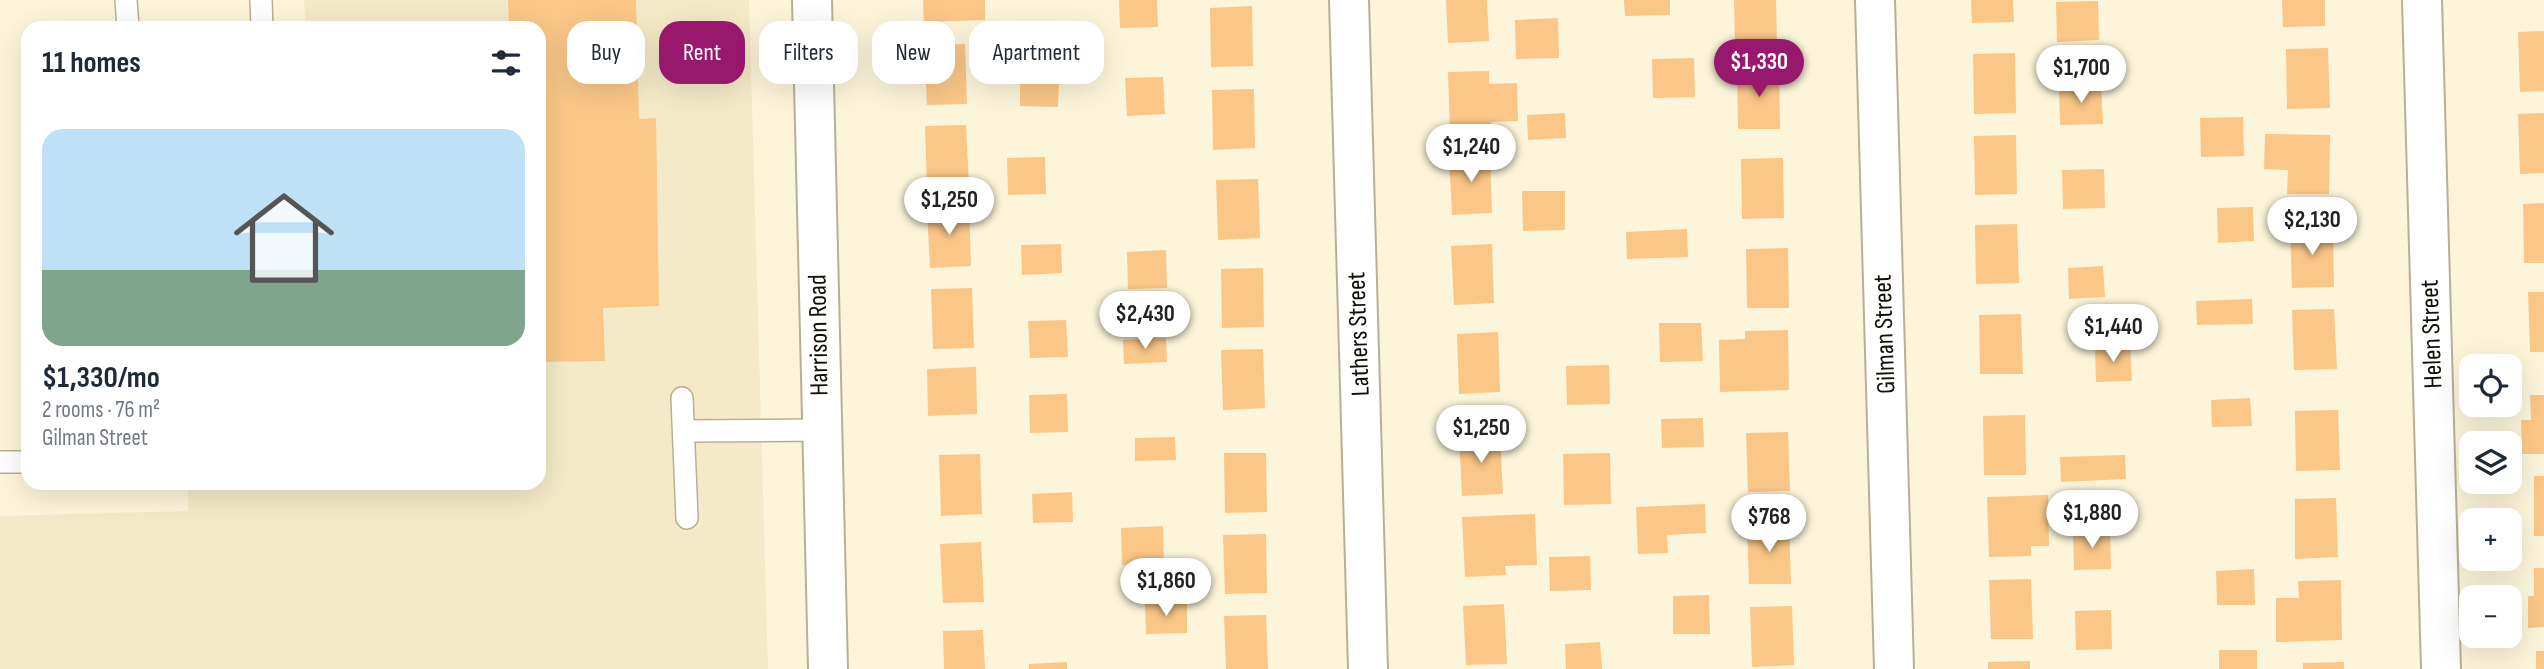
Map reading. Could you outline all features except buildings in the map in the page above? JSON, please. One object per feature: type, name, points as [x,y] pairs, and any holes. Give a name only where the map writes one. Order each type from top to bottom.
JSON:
[{"type":"street","name":"Harrison Road","points":[[812,0],[828,669]]},
{"type":"street","name":"Lathers Street","points":[[1349,0],[1368,669]]},
{"type":"street","name":"Gilman Street","points":[[1875,0],[1894,669]]},
{"type":"street","name":"Helen Street","points":[[2423,0],[2441,669]]},
{"type":"lane","points":[[126,0],[128,21]]},
{"type":"lane","points":[[261,0],[262,21]]},
{"type":"lane","points":[[682,398],[687,517]]},
{"type":"lane","points":[[685,431],[822,430]]},
{"type":"lane","points":[[0,462],[21,462]]},
{"type":"shaded area","points":[[304,0],[749,0],[768,669],[0,669],[0,516],[188,511],[188,490],[546,490],[546,21],[306,21]]}]
